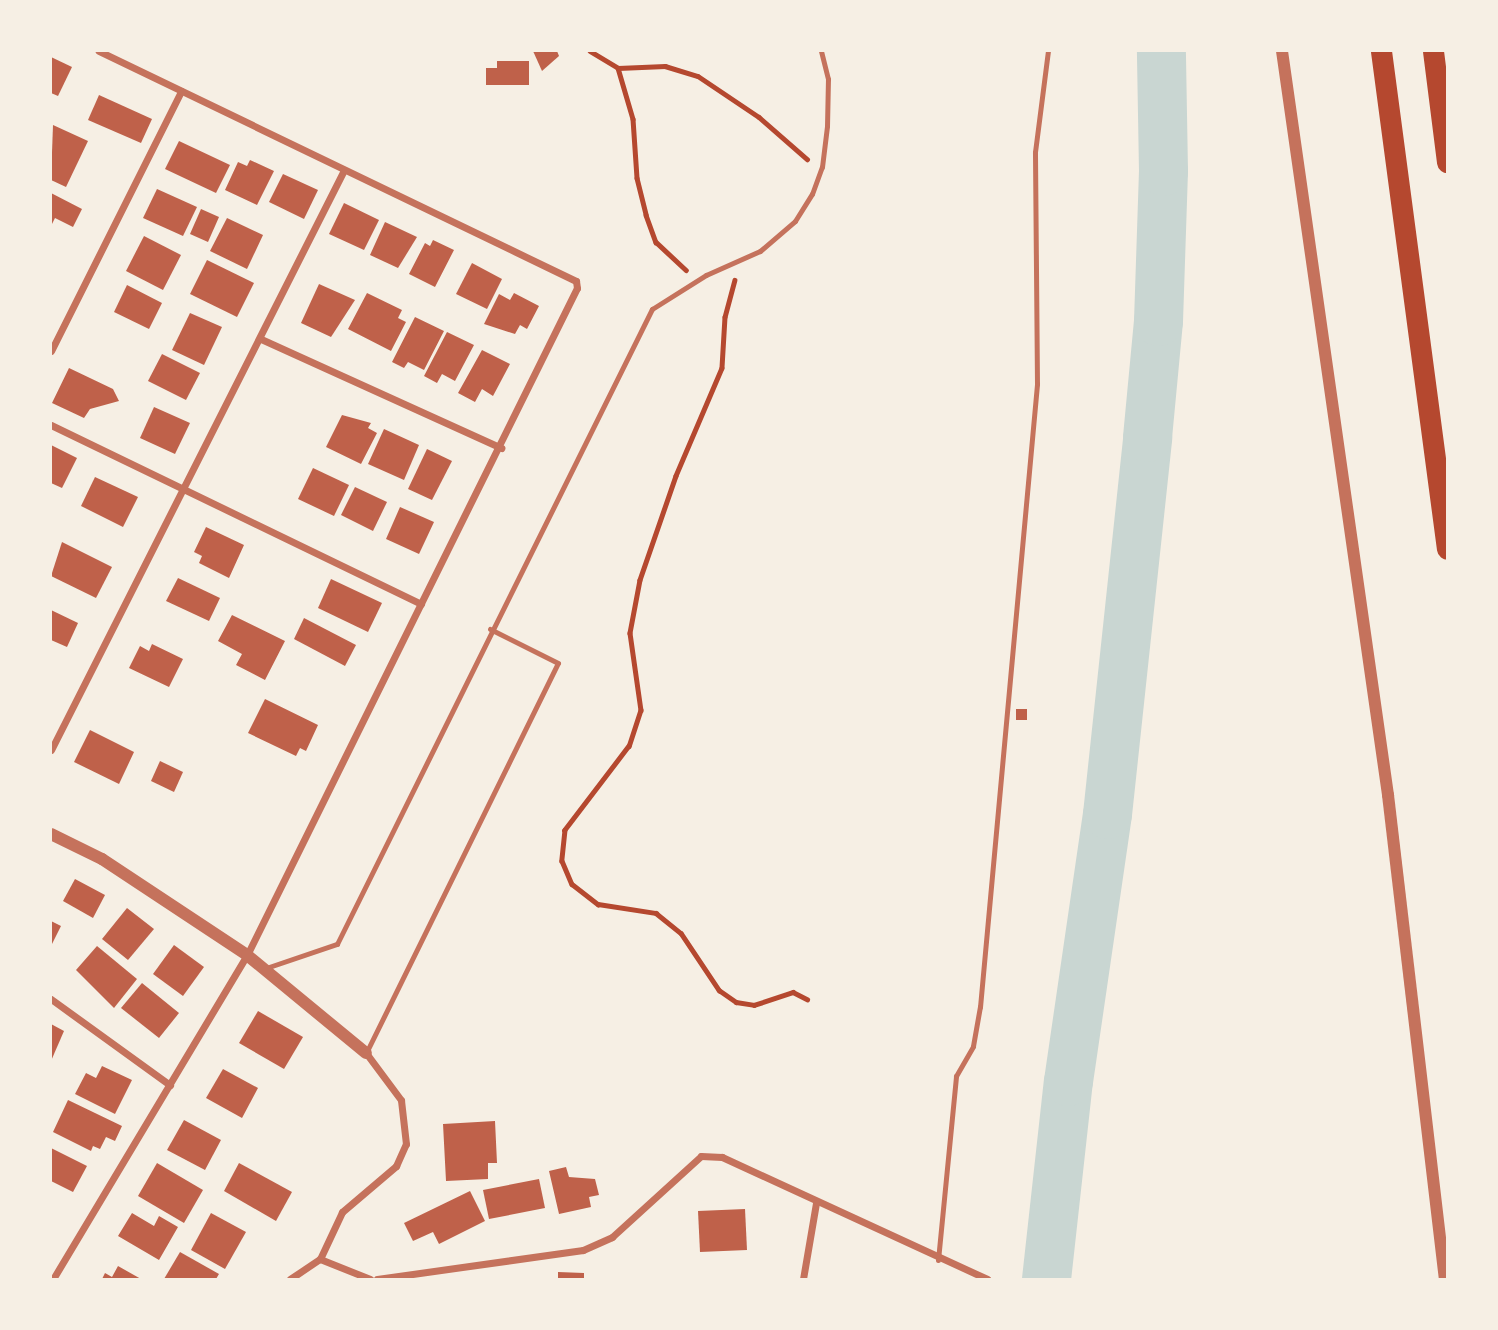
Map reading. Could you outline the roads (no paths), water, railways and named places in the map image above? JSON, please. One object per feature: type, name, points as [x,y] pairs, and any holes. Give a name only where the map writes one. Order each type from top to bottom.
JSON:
[{"type":"highway","points":[[1381,51],[1447,549]]},
{"type":"highway","points":[[1433,51],[1447,162]]},
{"type":"street","points":[[53,1279],[247,955],[501,448],[577,288],[576,281],[99,51]]},
{"type":"street","points":[[1282,51],[1388,795],[1446,1279]]},
{"type":"street","points":[[51,351],[181,91]]},
{"type":"street","points":[[51,750],[185,490],[344,170]]},
{"type":"street","points":[[261,339],[501,448]]},
{"type":"street","points":[[51,425],[421,604]]},
{"type":"street","points":[[51,834],[102,859],[266,968],[366,1053],[401,1100],[406,1144],[396,1166],[342,1212],[320,1259],[290,1279]]},
{"type":"street","points":[[51,999],[170,1085]]},
{"type":"street","points":[[377,1279],[583,1250],[612,1237],[701,1156],[722,1157],[938,1260],[987,1279]]},
{"type":"street","points":[[803,1279],[816,1203]]},
{"type":"street","points":[[320,1259],[370,1279]]},
{"type":"lane","points":[[266,968],[337,944],[490,629],[652,309],[697,280],[760,251],[795,221],[821,171],[828,79],[821,51]]},
{"type":"lane","points":[[938,1260],[956,1076],[973,1046],[980,1007],[1037,384],[1035,152],[1048,51]]},
{"type":"lane","points":[[366,1053],[558,663],[490,629]]},
{"type":"waterway","points":[[1046,1279],[1068,1081],[1107,814],[1158,321],[1163,171],[1161,51]]}]
